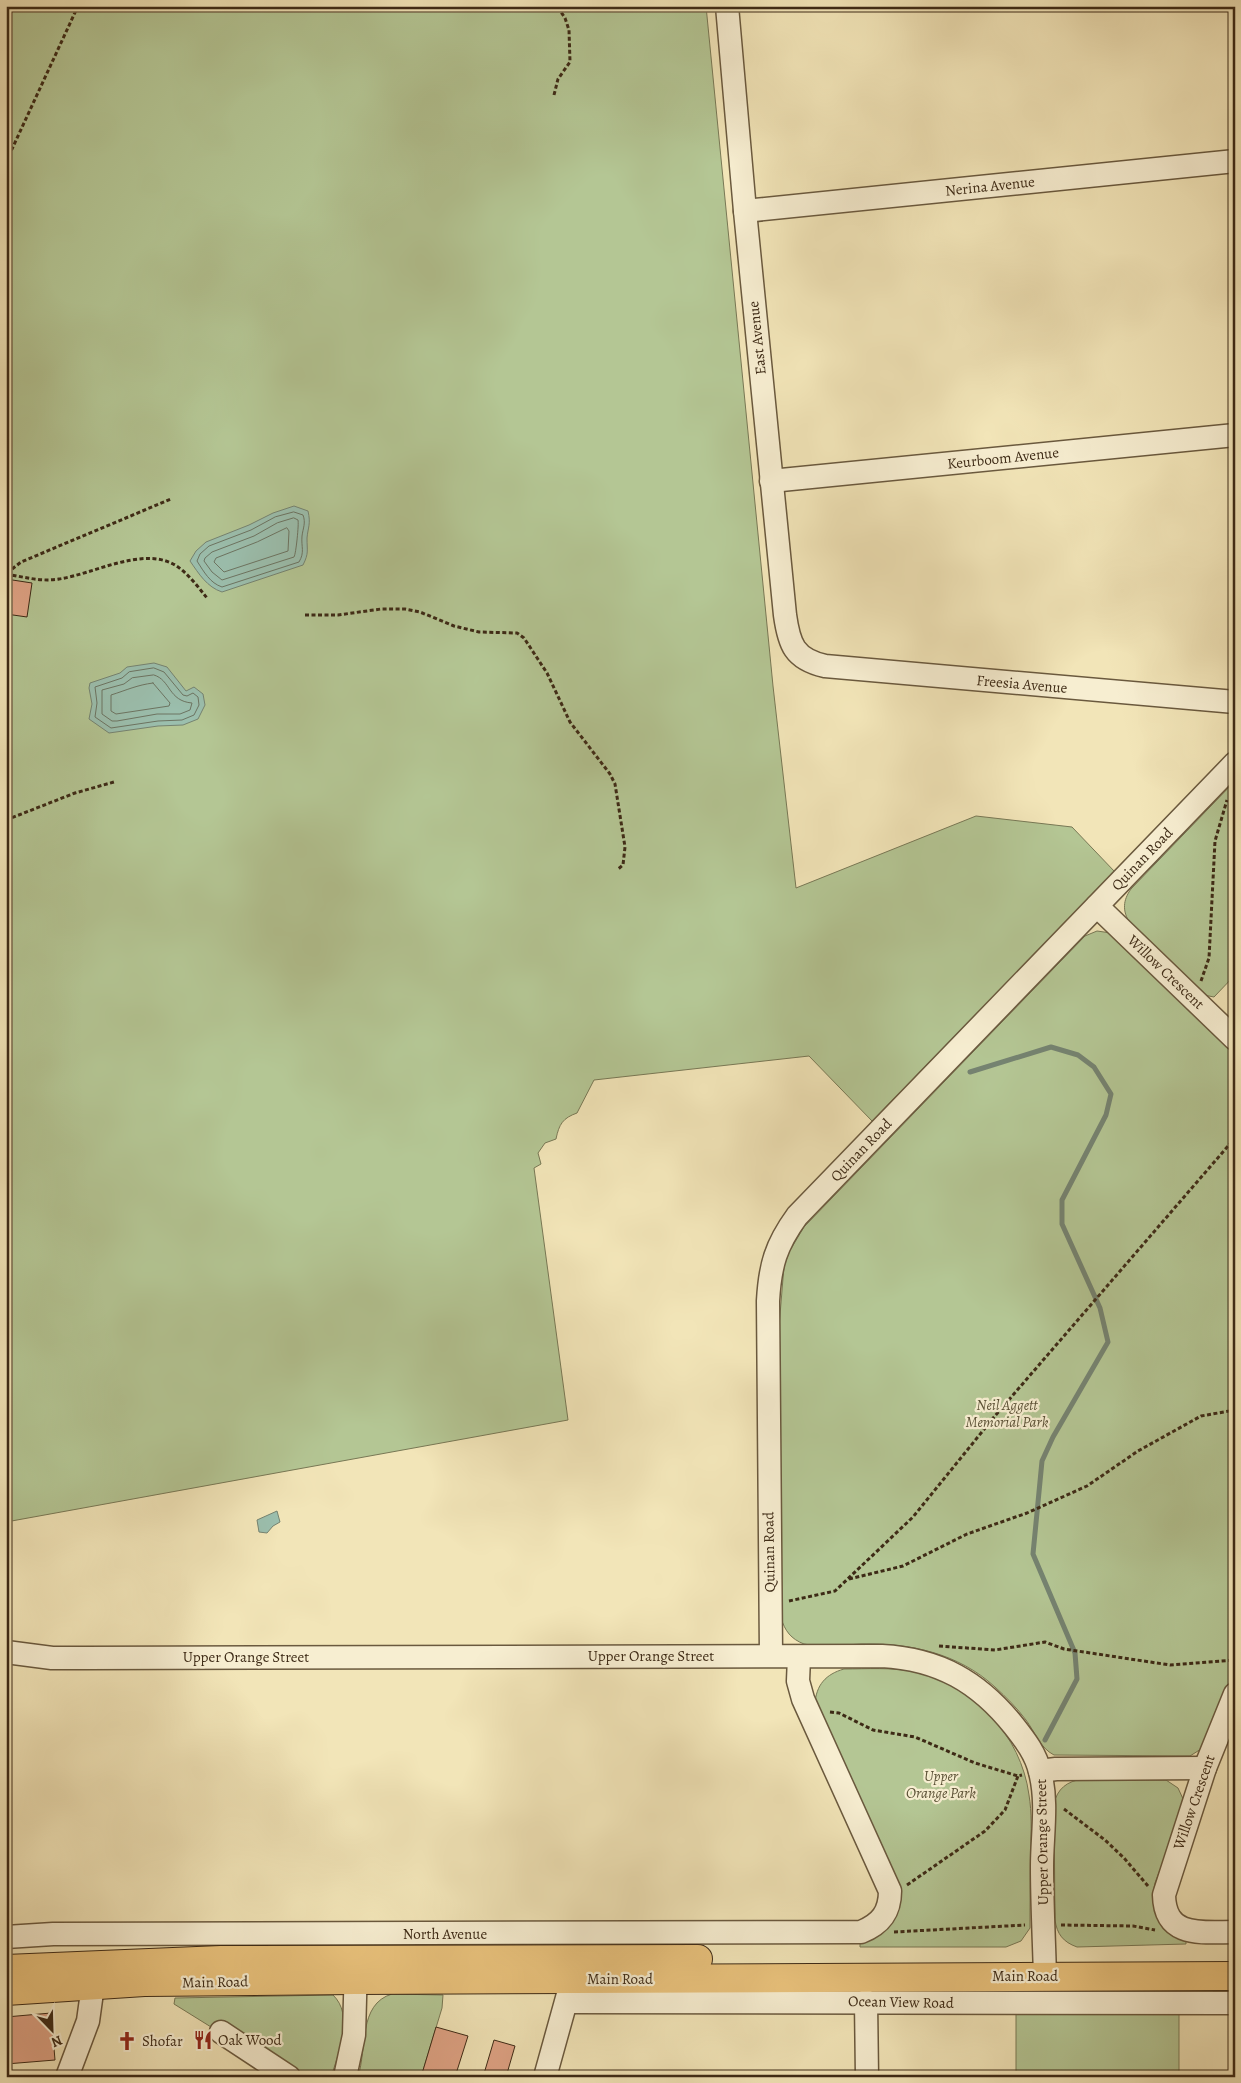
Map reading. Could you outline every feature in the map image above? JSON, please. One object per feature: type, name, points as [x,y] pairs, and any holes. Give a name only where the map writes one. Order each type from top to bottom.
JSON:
[{"type":"main road","name":"Main Road","points":[[6,1969],[192,1961],[570,1980],[1045,1969],[1235,1959]]},
{"type":"main road","name":"Main Road","points":[[1045,1969],[1235,1976]]},
{"type":"main road","name":"Main Road","points":[[6,1991],[356,1970]]},
{"type":"street","name":"East Avenue","points":[[727,6],[771,481],[788,634],[797,653],[810,661]]},
{"type":"street","name":"Nerina Avenue","points":[[745,211],[1235,161]]},
{"type":"street","name":"Keurboom Avenue","points":[[771,481],[1235,434]]},
{"type":"street","name":"Freesia Avenue","points":[[810,661],[835,667],[1235,702]]},
{"type":"street","name":"Quinan Road","points":[[771,1655],[768,1301],[770,1275],[784,1233],[797,1216],[1228,771]]},
{"type":"street","name":"Willow Crescent","points":[[1097,906],[1235,1039]]},
{"type":"street","name":"Upper Orange Street","points":[[6,1652],[52,1658],[771,1655],[900,1657],[926,1662],[945,1669],[976,1688],[1005,1715],[1029,1746],[1029,1774],[1043,1806],[1042,1867],[1045,1969]]},
{"type":"street","points":[[799,1656],[798,1681],[807,1709],[879,1864],[890,1891],[890,1901]]},
{"type":"street","name":"Willow Crescent","points":[[1165,1904],[1205,1768],[1235,1694]]},
{"type":"street","points":[[1029,1774],[1056,1769],[1205,1768]]},
{"type":"street","name":"North Avenue","points":[[6,1937],[53,1934],[848,1934],[861,1932],[880,1921],[888,1911],[890,1901]]},
{"type":"street","points":[[1165,1904],[1178,1926],[1192,1932],[1235,1932]]},
{"type":"street","points":[[345,2077],[354,2035],[356,1970]]},
{"type":"street","points":[[545,2077],[570,1980]]},
{"type":"street","name":"Ocean View Road","points":[[570,1980],[866,2001],[1007,2003],[1235,2002]]},
{"type":"street","points":[[68,2077],[88,2021],[93,1985]]},
{"type":"street","points":[[866,2001],[867,2077]]},
{"type":"street","points":[[221,2032],[289,2077]]},
{"type":"path","points":[[6,162],[78,6]]},
{"type":"path","points":[[554,95],[558,79],[570,62],[569,30],[565,18],[556,6]]},
{"type":"path","points":[[6,574],[21,562],[171,499]]},
{"type":"path","points":[[6,574],[41,580],[60,579],[121,562],[144,559],[159,560],[175,566],[189,577],[207,598]]},
{"type":"path","points":[[305,615],[405,609],[420,612],[454,626],[479,632],[517,633],[524,638],[547,673],[570,722],[610,774],[615,784],[626,847],[623,865],[617,870]]},
{"type":"path","points":[[1194,999],[1209,958],[1215,841],[1231,786],[1228,771]]},
{"type":"path","points":[[6,820],[75,793],[114,782]]},
{"type":"path","points":[[770,1609],[786,1602],[834,1591],[913,1517],[994,1417],[1235,1138]]},
{"type":"path","points":[[847,1580],[903,1566],[967,1534],[1027,1513],[1088,1486],[1138,1451],[1201,1416],[1235,1410]]},
{"type":"path","points":[[935,1645],[995,1650],[1045,1642],[1064,1649],[1170,1665],[1235,1660]]},
{"type":"path","points":[[807,1709],[839,1713],[873,1730],[915,1736],[974,1763],[1029,1774],[1005,1810],[985,1830],[902,1889],[890,1901]]},
{"type":"path","points":[[1043,1806],[1058,1805],[1105,1840],[1124,1858],[1165,1904]]},
{"type":"green space","points":[[6,6],[706,6],[773,686],[796,888],[976,816],[1072,827],[1115,872],[872,1121],[809,1056],[594,1080],[577,1113],[565,1119],[560,1126],[556,1139],[545,1143],[538,1153],[541,1164],[534,1168],[568,1420],[6,1522]]},
{"type":"green space","points":[[1235,781],[1235,975],[1214,997],[1204,995],[1130,923],[1124,906],[1126,897],[1131,889]]},
{"type":"green space","name":"Neil Aggett Memorial Park","points":[[1097,931],[1111,933],[1117,937],[1235,1052],[1235,1666],[1222,1704],[1201,1749],[1190,1756],[1054,1755],[1041,1744],[1019,1711],[995,1687],[981,1675],[965,1666],[949,1658],[915,1648],[879,1644],[826,1646],[804,1644],[795,1640],[789,1634],[781,1618],[777,1352],[784,1266],[789,1252],[804,1227],[1085,936]]},
{"type":"green space","name":"Upper Orange Park","points":[[844,1669],[898,1669],[916,1672],[937,1679],[975,1701],[1005,1733],[1016,1752],[1024,1773],[1031,1808],[1030,1928],[1021,1941],[1006,1947],[860,1947],[860,1941],[892,1921],[815,1704],[817,1691],[823,1681],[832,1674]]},
{"type":"green space","points":[[1083,1779],[1166,1780],[1178,1788],[1184,1801],[1181,1814],[1153,1893],[1186,1940],[1186,1944],[1077,1947],[1064,1940],[1059,1933],[1055,1920],[1054,1804],[1060,1790],[1072,1782]]},
{"type":"green space","points":[[392,1994],[443,1995],[442,2008],[421,2077],[358,2077],[369,2017],[381,1999]]},
{"type":"green space","points":[[333,1995],[343,2013],[344,2023],[341,2045],[331,2077],[302,2077],[214,2023],[211,2027],[174,2004],[175,1998]]},
{"type":"green space","points":[[1179,2011],[1179,2077],[1016,2077],[1016,2012]]},
{"type":"water","points":[[294,506],[308,511],[309,515],[307,552],[303,565],[222,592],[208,583],[190,561],[196,551],[206,542]]},
{"type":"water","points":[[154,663],[167,667],[186,691],[194,687],[203,694],[205,705],[198,719],[183,725],[158,726],[109,733],[89,719],[92,704],[90,683],[120,673],[127,667]]},
{"type":"water","points":[[277,1511],[280,1522],[267,1533],[259,1532],[257,1520]]},
{"type":"building","points":[[6,579],[32,583],[27,617],[6,614]]},
{"type":"building","points":[[51,2013],[55,2060],[6,2064],[6,2017]]},
{"type":"building","points":[[436,2027],[468,2036],[455,2077],[421,2077]]},
{"type":"building","points":[[494,2040],[515,2046],[506,2077],[483,2077]]},
{"type":"waterway","points":[[970,1072],[1051,1047],[1078,1055],[1094,1067],[1111,1094],[1106,1115],[1062,1200],[1062,1224],[1100,1308],[1108,1342],[1053,1437],[1042,1461],[1033,1554],[1075,1653],[1077,1679],[1045,1740]]},
{"type":"place","name":"Oak Wood","points":[[203,2040]]},
{"type":"place","name":"Shofar","points":[[127,2041]]}]
